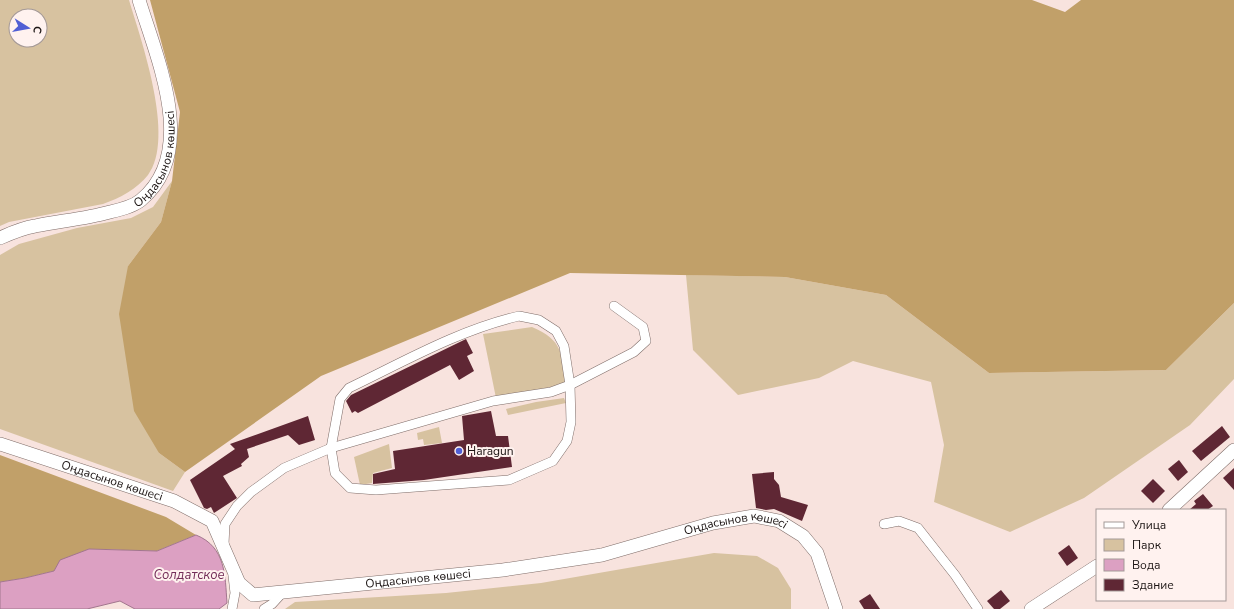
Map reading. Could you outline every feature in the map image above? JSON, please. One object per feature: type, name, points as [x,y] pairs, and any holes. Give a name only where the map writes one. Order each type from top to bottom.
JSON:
[{"type":"street","name":"Оңдасынов көшесі","points":[[0,238],[33,226],[109,213],[140,201],[158,182],[168,160],[171,136],[166,87],[139,0]]},
{"type":"street","points":[[224,547],[225,524],[237,506],[251,492],[284,468],[331,448],[493,401],[551,392],[570,385],[634,352],[646,341],[644,327],[614,306]]},
{"type":"street","points":[[519,316],[539,320],[556,331],[564,346],[570,385],[571,422],[567,441],[553,461],[509,480],[376,490],[350,488],[335,473],[331,448],[340,399],[349,388],[455,337],[491,323],[519,316]]},
{"type":"street","name":"Оңдасынов көшесі","points":[[0,444],[174,501],[212,521],[232,562],[239,583],[253,594],[503,570],[602,555],[713,523],[754,516],[779,521],[803,536],[817,553],[836,609]]},
{"type":"street","points":[[1171,509],[1234,450]]},
{"type":"street","points":[[884,524],[899,521],[918,528],[955,575],[978,609]]},
{"type":"street","points":[[232,562],[235,593],[232,609]]},
{"type":"street","points":[[1031,609],[1096,567]]},
{"type":"street","points":[[264,609],[272,604],[283,592]]},
{"type":"green space","points":[[0,0],[129,0],[148,63],[154,89],[157,114],[159,138],[156,158],[148,175],[139,185],[116,199],[103,204],[9,222],[0,226]]},
{"type":"green space","points":[[172,181],[161,222],[128,266],[159,453],[185,472],[173,491],[0,429],[0,255],[19,244],[77,228],[131,218],[153,207]]},
{"type":"green space","points":[[686,275],[785,277],[886,295],[989,373],[1166,370],[1234,303],[1234,379],[1190,425],[1084,498],[1010,532],[934,502],[944,445],[931,382],[853,361],[819,378],[738,395],[693,350]]},
{"type":"green space","points":[[532,327],[550,337],[559,349],[562,356],[566,384],[496,398],[483,334]]},
{"type":"green space","points":[[564,398],[566,403],[508,415],[506,409],[536,402]]},
{"type":"green space","points":[[439,427],[442,443],[424,445],[423,439],[418,440],[417,433]]},
{"type":"green space","points":[[389,444],[392,468],[373,473],[372,483],[360,485],[354,457]]},
{"type":"green space","points":[[714,553],[757,556],[778,568],[791,589],[791,609],[285,609],[295,602],[446,593],[541,583]]},
{"type":"shaded area","points":[[150,0],[1032,0],[1065,12],[1081,0],[1234,0],[1234,303],[1166,370],[989,373],[886,295],[785,277],[570,273],[321,376],[185,472],[159,453],[134,411],[119,314],[128,266],[161,222],[172,181],[180,112]]},
{"type":"shaded area","points":[[0,455],[166,517],[196,535],[157,551],[89,549],[54,571],[0,582]]},
{"type":"water","name":"Солдатское","points":[[196,535],[206,540],[213,547],[222,563],[226,583],[227,603],[219,609],[135,609],[120,601],[87,609],[0,609],[0,582],[54,571],[60,560],[89,549],[157,551]]},
{"type":"building","points":[[466,339],[473,353],[467,356],[474,371],[459,380],[450,365],[358,413],[355,411],[352,413],[346,401],[351,395]]},
{"type":"building","points":[[491,411],[496,436],[508,436],[512,467],[424,480],[373,484],[373,474],[395,469],[393,451],[464,440],[462,416]]},
{"type":"building","points":[[308,416],[315,440],[299,445],[288,435],[247,449],[249,457],[241,464],[242,466],[223,476],[237,498],[214,513],[211,507],[207,509],[204,508],[190,480],[235,449],[230,444]]},
{"type":"building","points":[[1222,426],[1230,437],[1201,461],[1192,451]]},
{"type":"building","points":[[1179,460],[1188,472],[1178,481],[1168,469]]},
{"type":"building","points":[[1234,468],[1234,490],[1223,478]]},
{"type":"building","points":[[774,472],[774,479],[779,485],[781,497],[808,505],[802,521],[774,509],[766,510],[756,508],[752,474]]},
{"type":"building","points":[[1153,479],[1165,491],[1153,503],[1141,491]]},
{"type":"building","points":[[1203,494],[1213,506],[1208,509],[1190,509],[1196,504],[1194,501]]},
{"type":"building","points":[[1069,545],[1078,558],[1067,566],[1058,553]]},
{"type":"building","points":[[1001,590],[1010,601],[1000,609],[994,609],[987,601]]},
{"type":"building","points":[[870,594],[880,609],[864,609],[859,601]]},
{"type":"place","name":"Haragun","points":[[459,451]]}]
